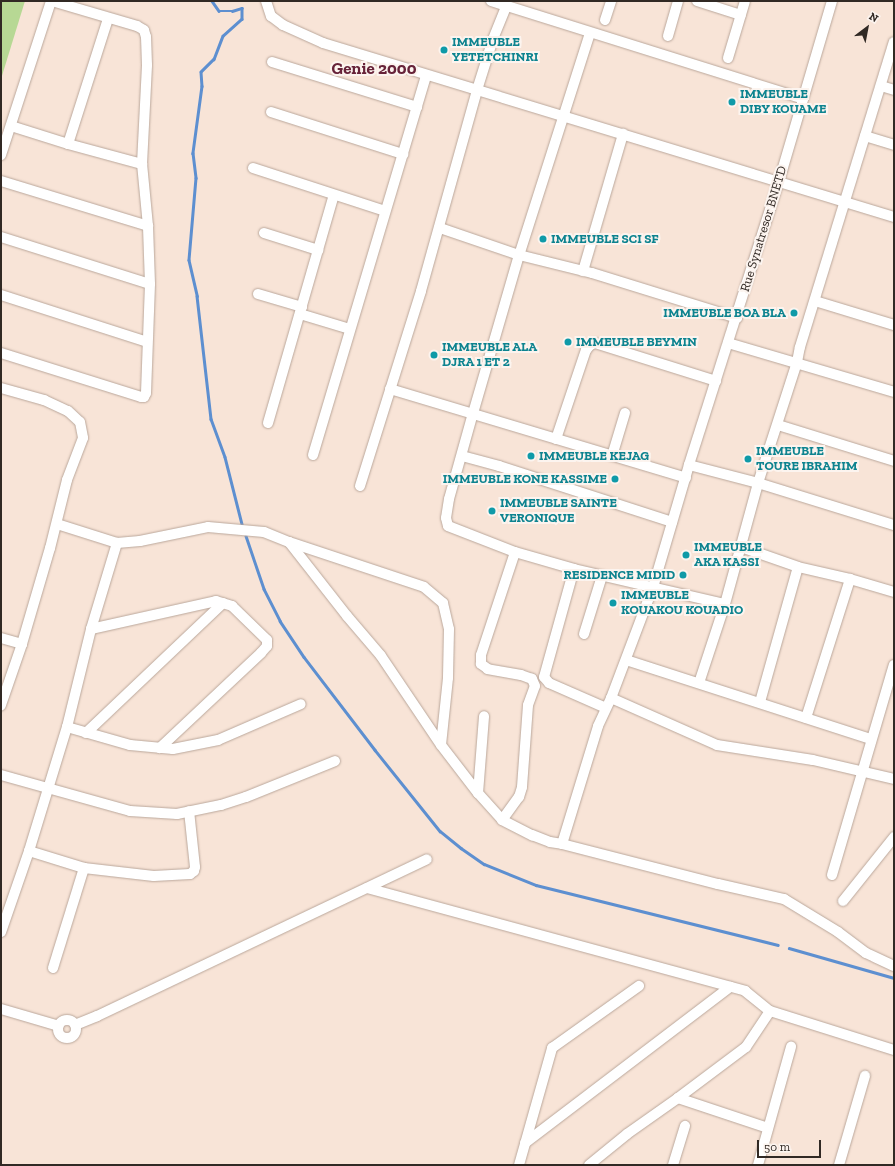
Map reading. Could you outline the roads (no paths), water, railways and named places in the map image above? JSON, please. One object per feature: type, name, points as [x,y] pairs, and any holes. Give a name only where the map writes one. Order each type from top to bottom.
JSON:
[{"type":"street","points":[[1,155],[52,1],[108,19],[136,26],[144,30],[146,37],[147,65],[142,164],[148,226],[150,284],[146,393],[144,397],[1,353]]},
{"type":"street","points":[[266,1],[271,16],[302,34],[323,43],[894,217]]},
{"type":"street","points":[[491,1],[803,99]]},
{"type":"street","points":[[605,20],[611,1]]},
{"type":"street","points":[[668,36],[678,1]]},
{"type":"street","points":[[697,1],[741,15]]},
{"type":"street","points":[[728,58],[745,1]]},
{"type":"street","name":"Rue Synatresor BNETD","points":[[562,844],[598,726],[611,698],[653,587],[689,465],[737,318],[779,181],[832,1]]},
{"type":"street","points":[[360,486],[440,228],[477,90],[493,39],[506,6]]},
{"type":"street","points":[[68,144],[108,19]]},
{"type":"street","points":[[590,33],[518,255],[449,499],[446,518],[448,526],[515,552],[602,576],[724,604]]},
{"type":"street","points":[[699,683],[741,547],[758,483],[778,425],[800,347],[894,42]]},
{"type":"street","points":[[272,62],[417,107]]},
{"type":"street","points":[[313,455],[426,75]]},
{"type":"street","points":[[880,86],[894,90]]},
{"type":"street","points":[[271,112],[403,154]]},
{"type":"street","points":[[11,126],[68,144],[142,164]]},
{"type":"street","points":[[583,271],[623,134]]},
{"type":"street","points":[[865,136],[894,145]]},
{"type":"street","points":[[253,168],[386,211]]},
{"type":"street","points":[[1,181],[148,226]]},
{"type":"street","points":[[268,423],[334,195]]},
{"type":"street","points":[[440,228],[518,255],[583,271],[737,318]]},
{"type":"street","points":[[264,233],[318,250]]},
{"type":"street","points":[[1,237],[150,284]]},
{"type":"street","points":[[258,294],[350,329]]},
{"type":"street","points":[[1,295],[147,342]]},
{"type":"street","points":[[815,300],[894,325]]},
{"type":"street","points":[[556,439],[586,350],[590,345],[595,343],[716,381]]},
{"type":"street","points":[[728,343],[797,362],[894,392]]},
{"type":"street","points":[[1,388],[44,400],[68,411],[80,422],[83,438],[67,480],[57,524],[22,644],[1,706]]},
{"type":"street","points":[[390,389],[686,478]]},
{"type":"street","points":[[612,456],[624,413]]},
{"type":"street","points":[[778,425],[894,461]]},
{"type":"street","points":[[462,456],[499,466],[672,522]]},
{"type":"street","points":[[689,465],[758,483],[894,525]]},
{"type":"street","points":[[57,524],[117,543],[140,542],[208,527],[264,532],[424,587],[443,603],[449,629],[448,678],[441,745]]},
{"type":"street","points":[[290,542],[380,656],[441,745],[478,793],[502,820],[550,842],[784,899],[838,932],[866,954],[894,966]]},
{"type":"street","points":[[1,932],[29,851],[47,788],[67,727],[91,629],[117,543]]},
{"type":"street","points":[[741,547],[798,567],[850,579],[894,592]]},
{"type":"street","points":[[502,820],[519,797],[522,787],[528,705],[535,686],[532,679],[522,675],[488,669],[481,664],[481,654],[515,552]]},
{"type":"street","points":[[760,702],[798,567]]},
{"type":"street","points":[[574,569],[544,677],[549,683],[606,708]]},
{"type":"street","points":[[584,634],[602,576]]},
{"type":"street","points":[[806,718],[850,579]]},
{"type":"street","points":[[91,629],[208,602],[223,603],[232,606],[266,640],[267,646],[160,748]]},
{"type":"street","points":[[86,733],[223,603]]},
{"type":"street","points":[[1,638],[22,644]]},
{"type":"street","points":[[626,660],[760,702],[871,740]]},
{"type":"street","points":[[832,874],[894,665]]},
{"type":"street","points":[[611,698],[716,746],[813,760],[894,779]]},
{"type":"street","points":[[67,727],[130,745],[173,749],[218,740],[301,704]]},
{"type":"street","points":[[478,793],[484,716]]},
{"type":"street","points":[[1,775],[130,811],[177,814],[221,805],[246,797],[335,761]]},
{"type":"street","points":[[29,851],[84,868],[154,876],[190,874],[194,871],[195,867],[189,811]]},
{"type":"street","points":[[843,901],[894,837]]},
{"type":"street","points":[[75,1025],[97,1016],[427,859]]},
{"type":"street","points":[[53,968],[84,868]]},
{"type":"street","points":[[367,888],[745,991],[770,1012],[894,1050]]},
{"type":"street","points":[[519,1165],[552,1048],[639,986]]},
{"type":"street","points":[[525,1143],[730,987]]},
{"type":"street","points":[[1,1009],[58,1026]]},
{"type":"street","points":[[589,1165],[627,1134],[746,1047],[770,1012]]},
{"type":"street","points":[[58,1026],[62,1021],[68,1020],[75,1025]]},
{"type":"street","points":[[58,1026],[60,1035],[68,1038],[75,1033],[75,1025]]},
{"type":"street","points":[[758,1165],[791,1047]]},
{"type":"street","points":[[839,1165],[865,1076]]},
{"type":"street","points":[[678,1098],[768,1128]]},
{"type":"street","points":[[673,1165],[685,1126]]},
{"type":"waterway","points":[[212,1],[219,11],[232,11],[242,8],[242,19],[223,36],[214,59],[201,72],[202,86],[193,153],[196,178],[189,260],[197,296],[211,419],[225,457],[242,524]]},
{"type":"waterway","points":[[246,536],[264,589],[280,621],[304,657],[375,750],[440,831],[461,848],[484,864],[536,885],[778,945]]},
{"type":"waterway","points":[[789,948],[894,978]]},
{"type":"place","name":"IMMEUBLE YETETCHINRI","points":[[444,50]]},
{"type":"place","name":"IMMEUBLE DIBY KOUAME","points":[[732,102]]},
{"type":"place","name":"IMMEUBLE SCI SF","points":[[543,239]]},
{"type":"place","name":"IMMEUBLE BOA BLA","points":[[794,313]]},
{"type":"place","name":"IMMEUBLE BEYMIN","points":[[568,342]]},
{"type":"place","name":"IMMEUBLE ALA DJRA 1 ET 2","points":[[434,355]]},
{"type":"place","name":"IMMEUBLE KEJAG","points":[[531,456]]},
{"type":"place","name":"IMMEUBLE TOURE IBRAHIM","points":[[748,459]]},
{"type":"place","name":"IMMEUBLE KONE KASSIME","points":[[615,479]]},
{"type":"place","name":"IMMEUBLE SAINTE VERONIQUE","points":[[492,511]]},
{"type":"place","name":"IMMEUBLE AKA KASSI","points":[[686,555]]},
{"type":"place","name":"RESIDENCE MIDID","points":[[683,575]]},
{"type":"place","name":"IMMEUBLE KOUAKOU KOUADIO","points":[[613,603]]},
{"type":"district","name":"Genie 2000","points":[[374,69]]}]
